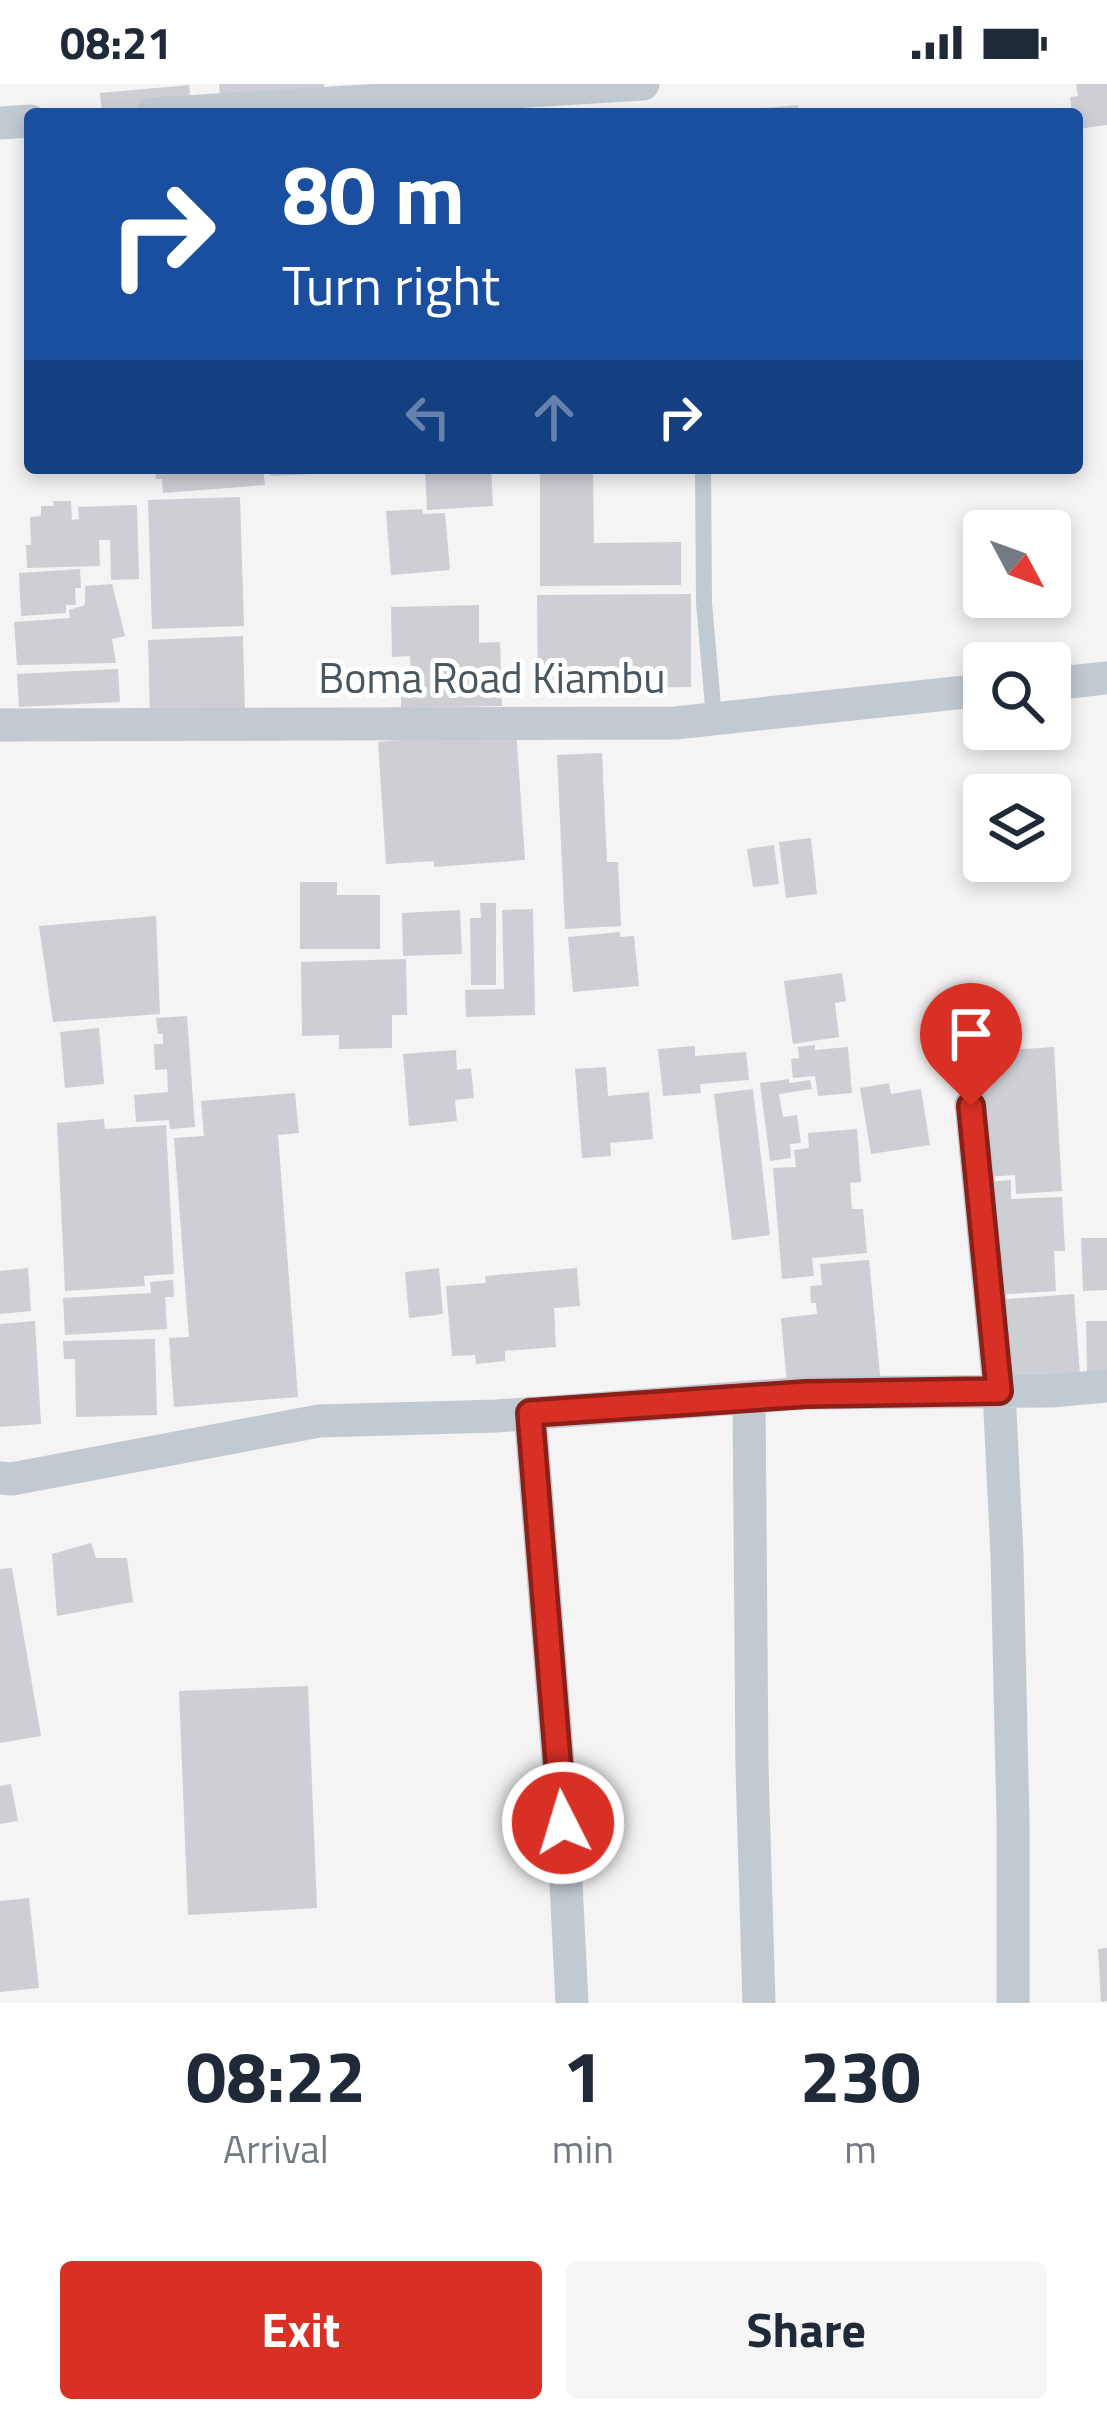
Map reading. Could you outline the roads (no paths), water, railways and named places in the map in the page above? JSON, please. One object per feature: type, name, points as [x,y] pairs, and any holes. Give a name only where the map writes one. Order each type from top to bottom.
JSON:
[{"type":"street","points":[[250,108],[643,84]]},
{"type":"street","points":[[1071,681],[1107,678]]},
{"type":"street","name":"Boma Road Kiambu","points":[[0,725],[676,723],[963,692]]},
{"type":"street","points":[[971,1106],[999,1391],[1012,1776],[1013,2003]]},
{"type":"street","points":[[4,1483],[319,1421],[530,1413],[806,1394],[1107,1386]]},
{"type":"street","points":[[749,1397],[752,1768],[760,2003]]},
{"type":"street","points":[[530,1413],[563,1823],[572,2003]]},
{"type":"lane","points":[[703,474],[704,603],[714,718]]}]
